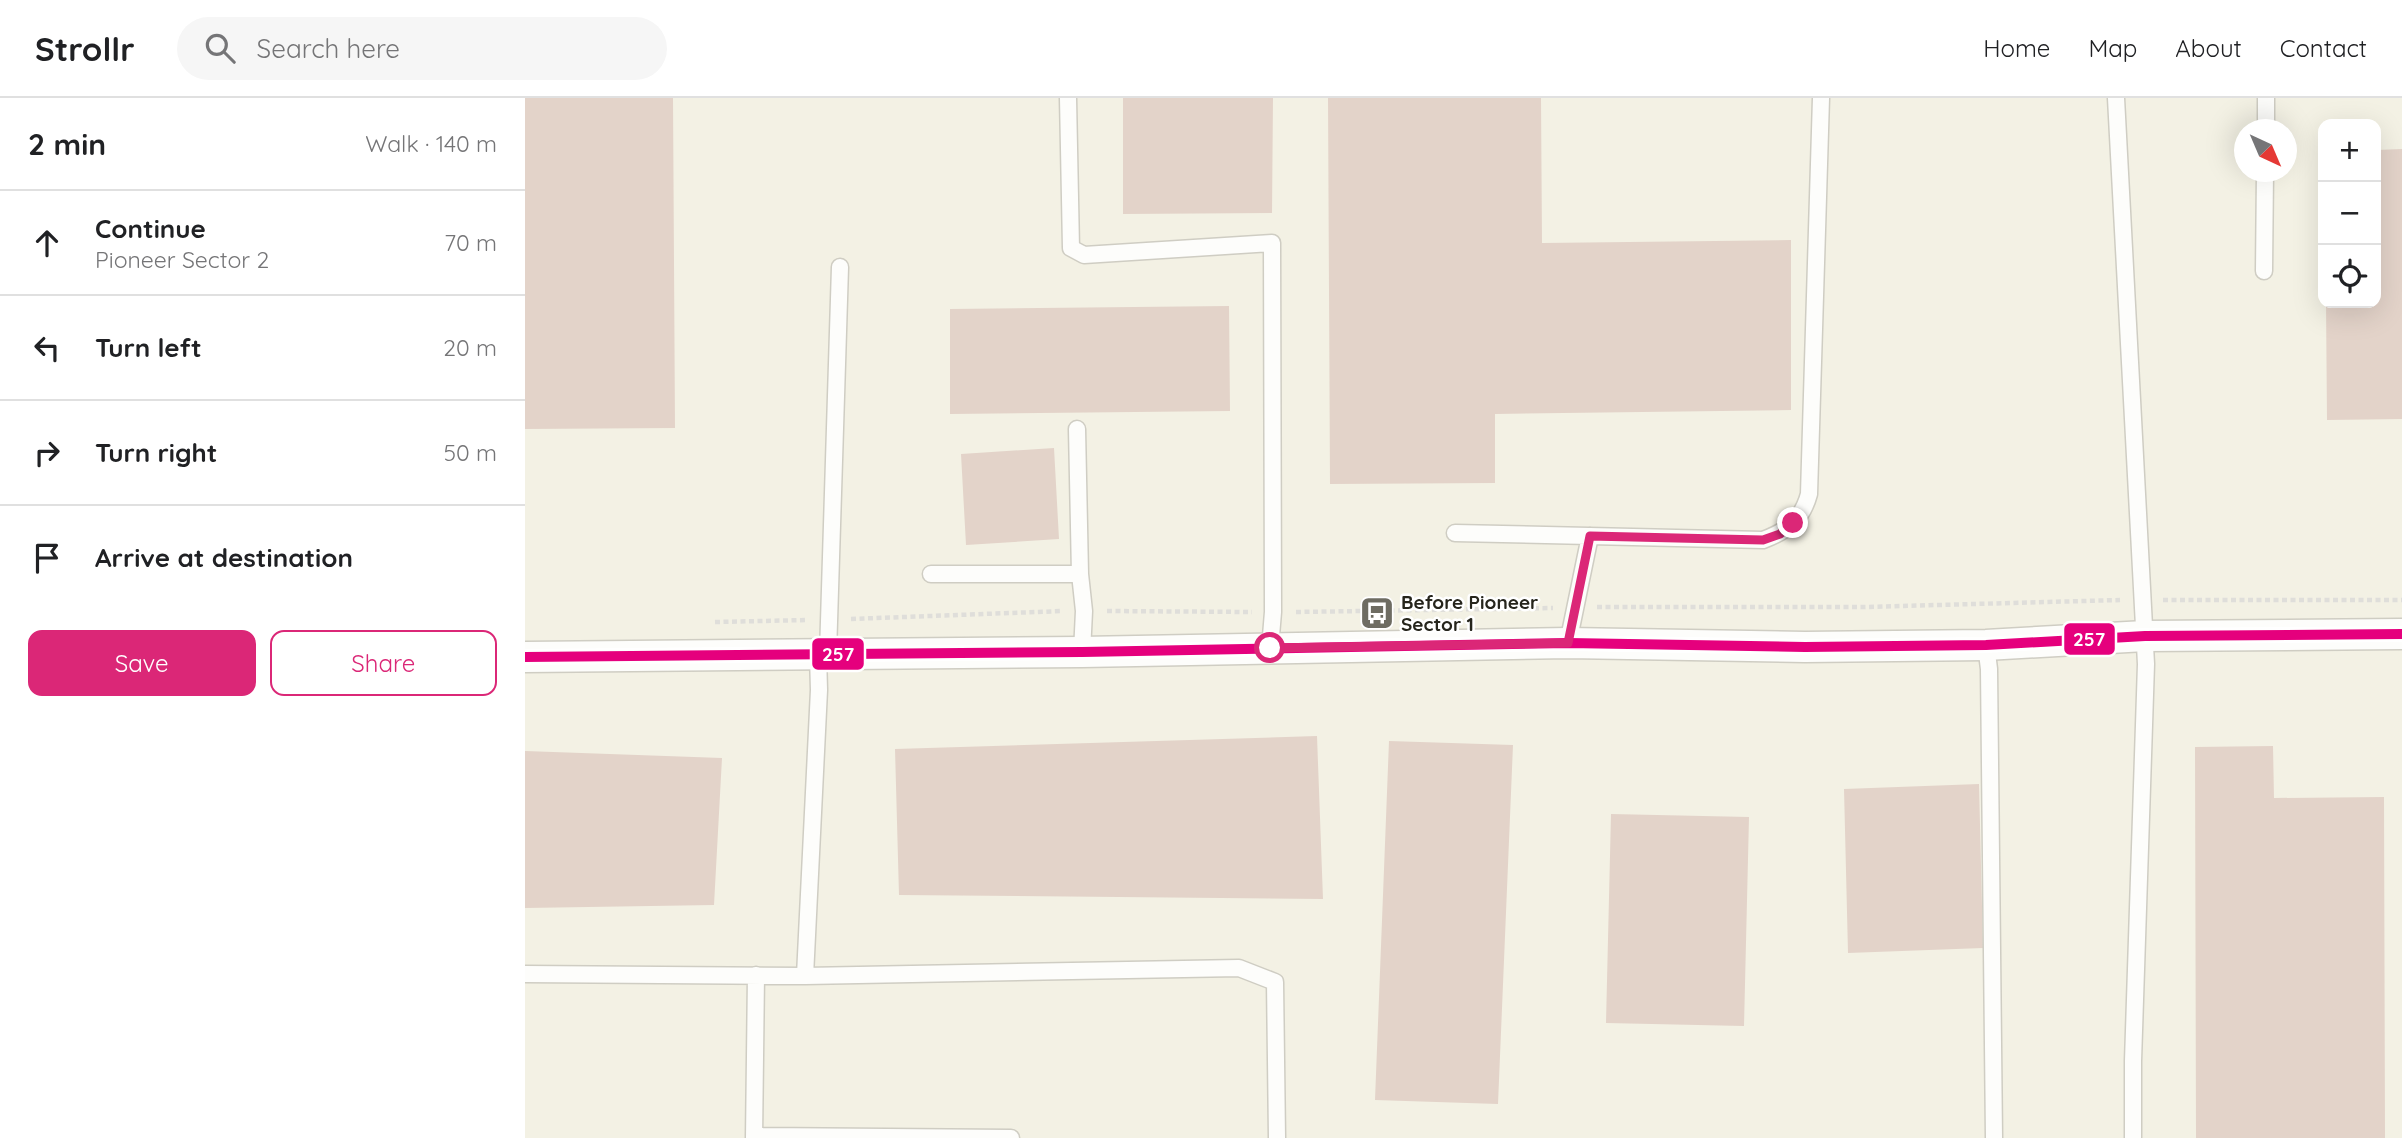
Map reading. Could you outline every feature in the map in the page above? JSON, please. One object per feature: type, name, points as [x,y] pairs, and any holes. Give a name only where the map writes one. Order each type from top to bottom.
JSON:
[{"type":"street","points":[[525,657],[1082,652],[1568,643],[1805,647],[1986,645],[2145,636],[2402,634]]},
{"type":"lane","points":[[1068,98],[1071,248],[1084,255],[1272,243],[1273,612],[1270,648]]},
{"type":"lane","points":[[1455,533],[1763,540],[1780,534],[1805,510],[1809,494],[1821,98]]},
{"type":"lane","points":[[2116,98],[2146,664],[2133,1061],[2133,1138]]},
{"type":"lane","points":[[2266,98],[2266,119]]},
{"type":"lane","points":[[2264,271],[2265,182]]},
{"type":"lane","points":[[805,976],[823,654],[840,267]]},
{"type":"lane","points":[[1077,429],[1080,574],[1084,611],[1082,652]]},
{"type":"lane","points":[[1568,643],[1590,536]]},
{"type":"lane","points":[[931,575],[1080,574]]},
{"type":"lane","points":[[1986,645],[1989,669],[1994,1138]]},
{"type":"lane","points":[[525,974],[805,976],[1239,968],[1275,982],[1277,1138]]},
{"type":"lane","points":[[756,975],[754,1137],[1011,1138]]},
{"type":"path","points":[[840,619],[1084,611],[1273,612],[1865,607],[2143,600],[2402,600]]},
{"type":"path","points":[[703,623],[812,620]]},
{"type":"building","points":[[525,98],[673,98],[675,428],[525,429]]},
{"type":"building","points":[[1123,98],[1273,98],[1272,213],[1123,214]]},
{"type":"building","points":[[1328,98],[1541,98],[1542,243],[1791,240],[1791,410],[1495,414],[1495,483],[1330,484]]},
{"type":"building","points":[[2402,149],[2402,419],[2327,420],[2326,308],[2381,308],[2381,150]]},
{"type":"building","points":[[1229,306],[1230,411],[950,414],[950,309]]},
{"type":"building","points":[[1054,448],[1059,539],[966,545],[961,454]]},
{"type":"building","points":[[1317,736],[1323,899],[899,895],[895,749]]},
{"type":"building","points":[[1389,741],[1513,745],[1498,1104],[1375,1100]]},
{"type":"building","points":[[2273,746],[2274,798],[2384,797],[2385,1138],[2196,1138],[2195,747]]},
{"type":"building","points":[[525,751],[722,758],[714,905],[525,908]]},
{"type":"building","points":[[1979,784],[1983,948],[1848,953],[1844,789]]},
{"type":"building","points":[[1611,814],[1749,817],[1744,1026],[1606,1023]]},
{"type":"transit line","name":"257","points":[[525,657],[1082,652],[1568,643],[1805,647],[1986,645],[2145,636],[2402,634]]},
{"type":"place","name":"Before Pioneer Sector 1","points":[[1377,613]]},
{"type":"route","points":[[1270,648],[1568,643],[1590,536],[1763,540],[1780,534],[1793,523]]}]
